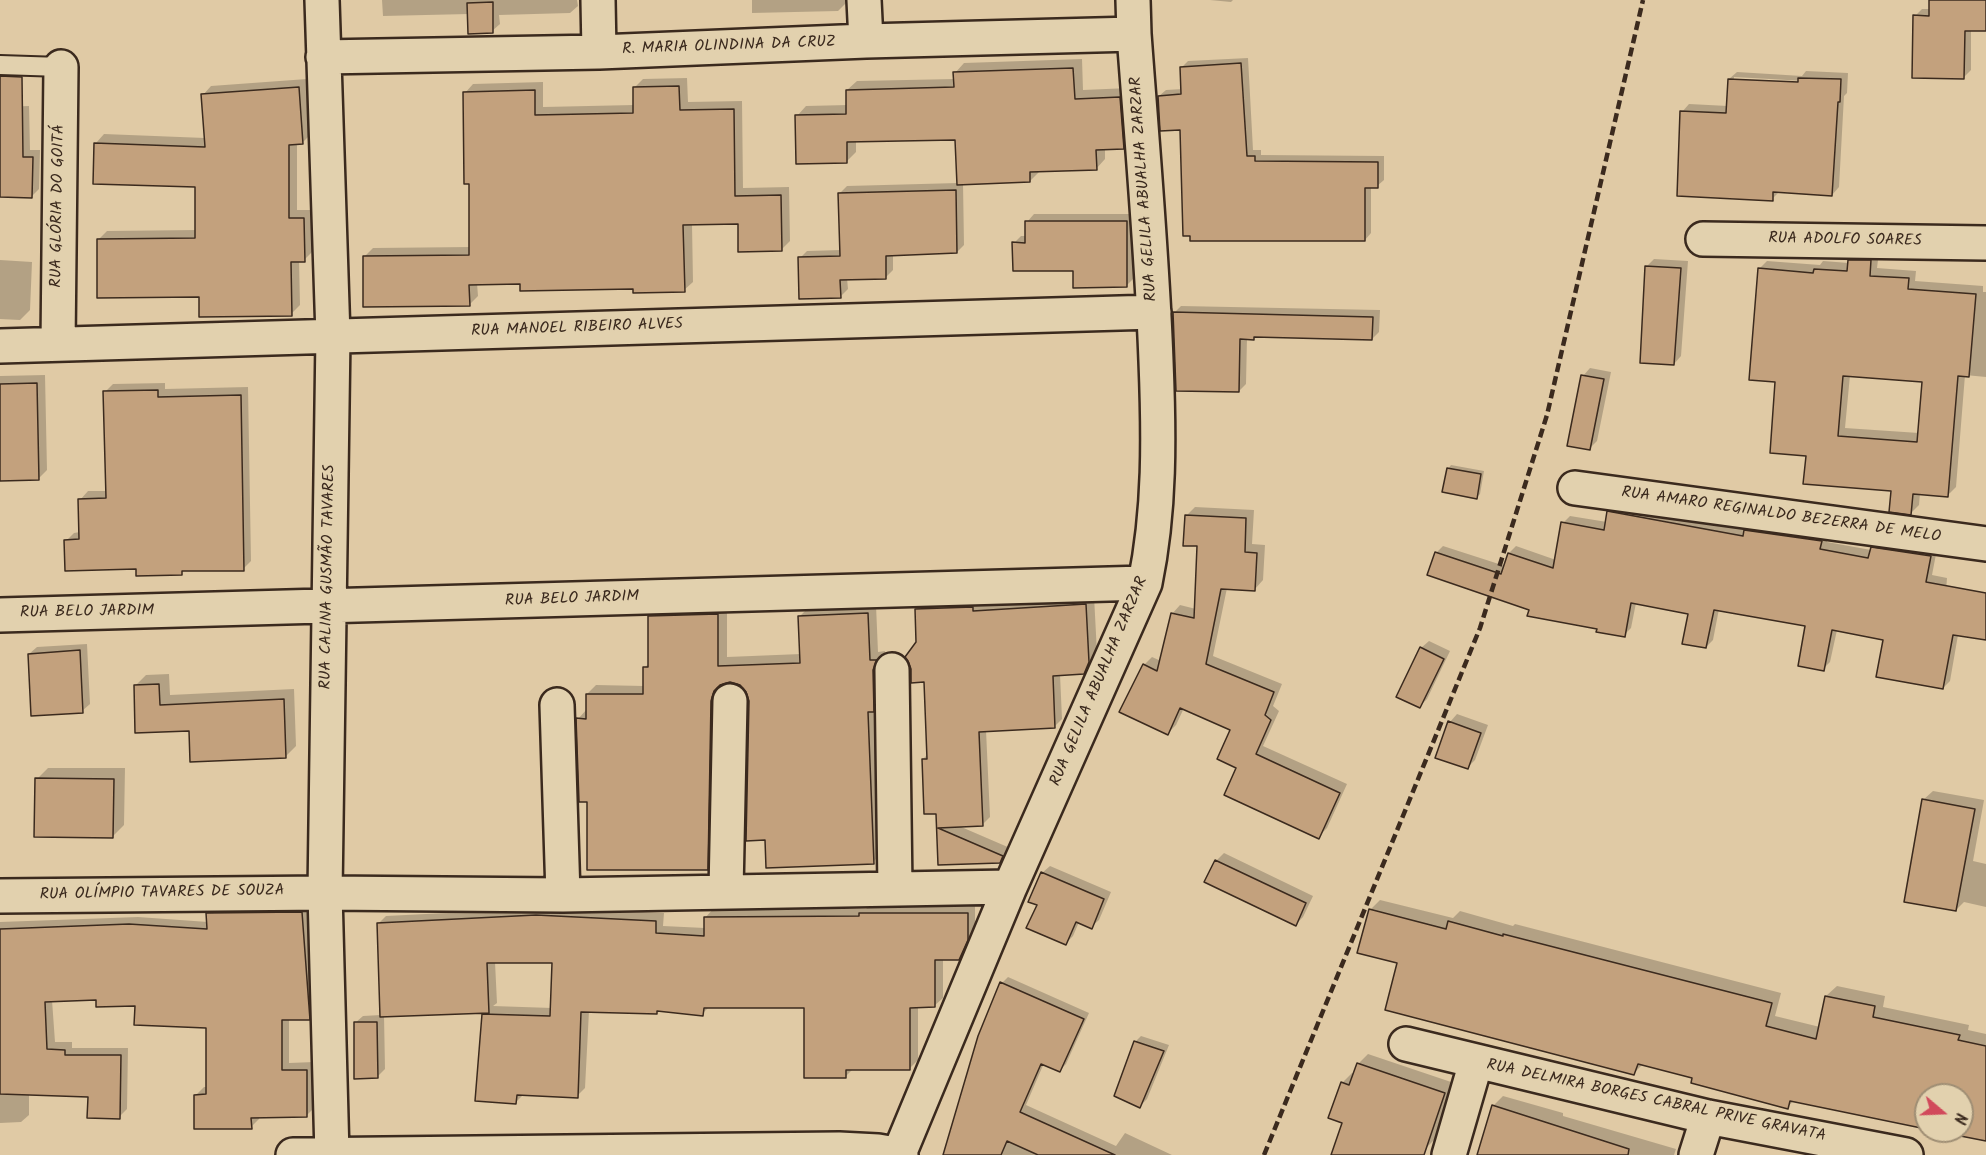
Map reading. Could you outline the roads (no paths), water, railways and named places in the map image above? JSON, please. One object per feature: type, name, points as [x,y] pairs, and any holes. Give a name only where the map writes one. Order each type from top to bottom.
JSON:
[{"type":"street","name":"RUA CALINA GUSMÃO TAVARES","points":[[322,0],[333,336],[325,893],[332,1155]]},
{"type":"street","points":[[598,0],[599,52]]},
{"type":"street","points":[[864,0],[866,41]]},
{"type":"street","name":"RUA GELILA ABUALHA ZARZAR","points":[[900,1155],[1010,887],[1145,583],[1156,512],[1159,444],[1154,312],[1133,0]]},
{"type":"street","name":"R. MARIA OLINDINA DA CRUZ","points":[[323,57],[599,52],[866,41],[1134,34]]},
{"type":"street","name":"RUA GLÓRIA DO GOITÁ","points":[[58,344],[61,67]]},
{"type":"street","name":"RUA ADOLFO SOARES","points":[[1704,239],[1986,243]]},
{"type":"street","name":"RUA MANOEL RIBEIRO ALVES","points":[[0,346],[1154,312]]},
{"type":"street","name":"RUA AMARO REGINALDO BEZERRA DE MELO","points":[[1575,488],[1986,544]]},
{"type":"street","name":"RUA BELO JARDIM","points":[[0,615],[1145,583]]},
{"type":"street","points":[[892,670],[895,889]]},
{"type":"street","points":[[726,891],[730,701]]},
{"type":"street","points":[[557,705],[563,895]]},
{"type":"street","name":"RUA OLÍMPIO TAVARES DE SOUZA","points":[[0,896],[325,893],[563,895],[1010,887]]},
{"type":"street","name":"RUA DELMIRA BORGES CABRAL PRIVE GRAVATA","points":[[1406,1044],[1708,1117],[1906,1155]]},
{"type":"street","points":[[1449,1155],[1476,1062]]},
{"type":"street","points":[[1696,1155],[1708,1117]]},
{"type":"street","points":[[293,1155],[839,1149],[900,1155]]},
{"type":"lane","points":[[0,65],[61,67]]},
{"type":"railway","points":[[1264,1155],[1480,628],[1547,415],[1643,0]]}]
